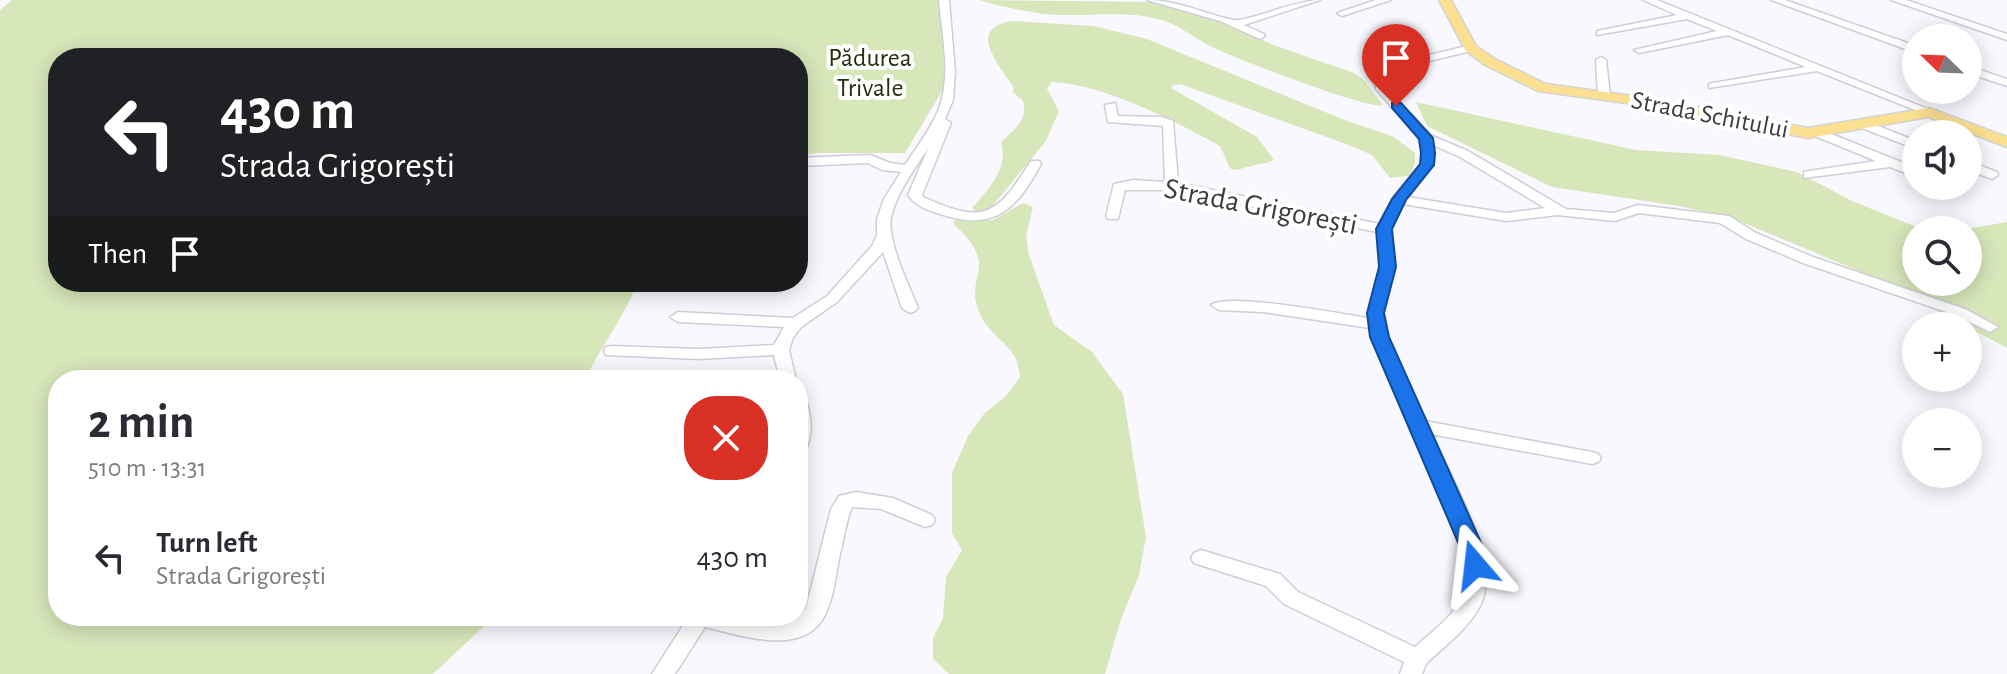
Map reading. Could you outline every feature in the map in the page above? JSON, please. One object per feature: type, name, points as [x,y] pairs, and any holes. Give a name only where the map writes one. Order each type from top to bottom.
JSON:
[{"type":"main road","points":[[1445,0],[1471,48]]},
{"type":"main road","name":"Strada Schitului","points":[[1471,48],[1538,86],[1819,133],[1929,112]]},
{"type":"main road","points":[[1929,112],[2007,142]]},
{"type":"street","points":[[910,308],[884,235],[884,219],[891,199],[949,98],[944,0]]},
{"type":"street","points":[[1152,0],[1235,24],[1260,36]]},
{"type":"street","points":[[1235,24],[1315,0]]},
{"type":"street","points":[[1342,13],[1386,0]]},
{"type":"street","points":[[1648,0],[1929,112]]},
{"type":"street","points":[[1776,0],[1902,45]]},
{"type":"street","points":[[1896,0],[2007,37]]},
{"type":"street","points":[[1601,33],[1689,16]]},
{"type":"street","points":[[1639,50],[1730,32]]},
{"type":"street","points":[[1471,48],[1392,67],[1380,77],[1382,89],[1426,138],[1441,142],[1530,191],[1556,211]]},
{"type":"street","points":[[1601,60],[1604,95]]},
{"type":"street","points":[[1713,86],[1819,68]]},
{"type":"street","points":[[1982,74],[2007,83]]},
{"type":"street","points":[[1111,105],[1112,119],[1169,124],[1172,186]]},
{"type":"street","points":[[943,113],[946,120],[918,186],[915,195],[918,200],[955,215],[989,216],[1007,207],[1020,193],[1035,164]]},
{"type":"street","points":[[1863,124],[1902,139]]},
{"type":"street","points":[[1819,133],[1902,168]]},
{"type":"street","name":"Strada Grigorești","points":[[1413,666],[1472,607],[1478,583],[1472,547],[1379,337],[1375,313],[1388,267],[1384,229],[1399,199],[1427,165],[1426,138]]},
{"type":"street","points":[[808,162],[870,159],[887,167],[908,169]]},
{"type":"street","points":[[1809,175],[1890,163]]},
{"type":"street","points":[[1982,171],[1992,175]]},
{"type":"street","name":"Strada Grigorești","points":[[1113,216],[1119,187],[1133,184],[1172,186],[1384,229]]},
{"type":"street","points":[[1399,199],[1506,217],[1556,211],[1615,217],[1638,209],[1724,219],[1770,245],[1960,312],[1990,327]]},
{"type":"street","points":[[786,370],[781,350],[785,337],[848,283],[879,247],[884,235]]},
{"type":"street","points":[[1219,305],[1263,307],[1377,324]]},
{"type":"street","points":[[678,317],[803,320]]},
{"type":"street","points":[[612,351],[699,354],[781,350]]},
{"type":"street","points":[[1418,426],[1592,458]]},
{"type":"street","points":[[808,623],[816,612],[841,509],[846,501],[869,498],[894,505],[925,520]]},
{"type":"street","points":[[1201,558],[1273,580],[1291,598],[1413,666]]},
{"type":"street","points":[[663,674],[694,626]]},
{"type":"street","points":[[749,626],[783,633],[803,626]]},
{"type":"green space","name":"Pădurea Trivale","points":[[12,0],[941,0],[945,86],[905,153],[808,154],[808,48],[48,48],[48,292],[633,292],[590,370],[48,370],[48,626],[484,626],[433,674],[0,674],[0,10]]},
{"type":"green space","points":[[979,0],[1157,2],[1200,14],[1276,46],[1354,73],[1363,79],[1383,105],[1331,93],[1250,63],[1161,20],[1120,14],[1042,13]]},
{"type":"green space","points":[[1013,21],[1093,26],[1147,39],[1342,119],[1394,137],[1415,153],[1415,164],[1409,176],[1390,178],[1372,155],[1180,84],[1173,85],[1171,88],[1257,137],[1274,160],[1234,170],[1220,146],[1161,115],[1093,89],[1052,82],[1047,89],[1059,111],[1046,141],[989,210],[976,212],[972,208],[991,186],[1000,169],[1001,142],[1019,124],[1024,114],[1023,101],[1013,92],[1013,86],[994,57],[988,38],[999,25]]},
{"type":"green space","points":[[1416,102],[1636,150],[1719,155],[1797,172],[1852,201],[1902,221],[1902,292],[1732,218],[1679,206],[1552,187],[1427,126]]},
{"type":"green space","points":[[1023,203],[1033,207],[1026,237],[1029,255],[1054,325],[1092,352],[1123,394],[1146,537],[1139,575],[1121,619],[1105,674],[949,674],[933,659],[933,638],[943,618],[946,577],[962,550],[952,533],[952,473],[968,436],[984,414],[1005,397],[1020,377],[1012,353],[980,314],[975,290],[979,262],[976,251],[953,223],[955,220],[993,220]]},
{"type":"green space","points":[[2007,222],[2007,348],[1982,335],[1982,312],[1940,312],[1910,296],[1982,296],[1982,226]]},
{"type":"route","points":[[1396,106],[1426,138],[1428,153],[1427,165],[1399,199],[1384,229],[1388,267],[1375,313],[1379,337],[1472,547],[1475,565]]}]
